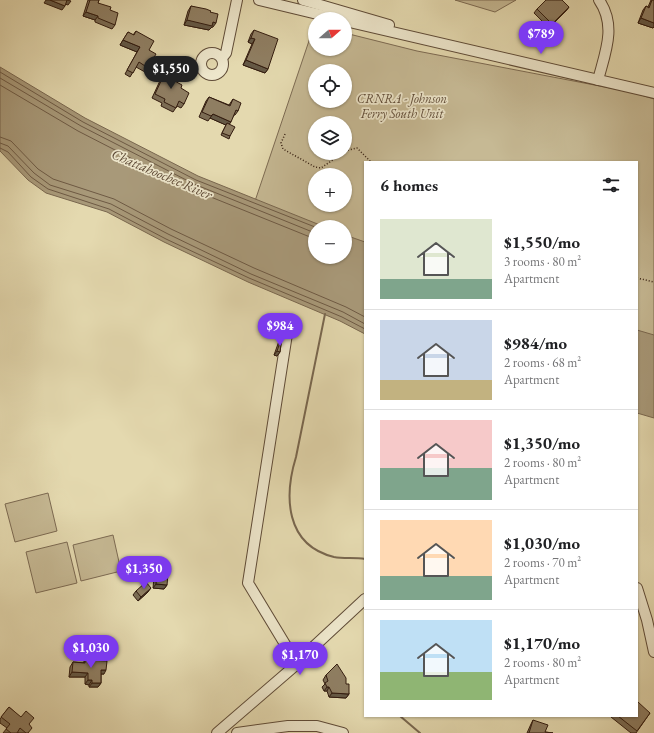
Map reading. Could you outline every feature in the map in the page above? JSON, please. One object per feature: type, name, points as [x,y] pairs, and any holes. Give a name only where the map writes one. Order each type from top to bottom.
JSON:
[{"type":"street","points":[[222,58],[226,53],[237,0]]},
{"type":"street","points":[[259,0],[303,3],[401,29],[423,38]]},
{"type":"street","points":[[598,80],[609,30],[606,12],[599,0]]},
{"type":"street","points":[[303,3],[323,12]]},
{"type":"street","points":[[352,23],[400,35],[423,38],[654,93]]},
{"type":"street","points":[[287,334],[248,583],[297,664]]},
{"type":"street","points":[[638,591],[647,620],[654,652]]},
{"type":"street","points":[[217,733],[297,664],[364,600]]},
{"type":"street","points":[[238,733],[288,726],[317,726],[343,733]]},
{"type":"path","points":[[285,134],[281,143],[283,149],[315,167],[320,168],[332,160]]},
{"type":"path","points":[[352,150],[357,148],[370,161]]},
{"type":"path","points":[[638,278],[654,282]]},
{"type":"green space","points":[[455,0],[516,0],[495,12]]},
{"type":"green space","name":"CRNRA - Johnson Ferry South Unit","points":[[352,35],[417,51],[631,92],[654,99],[654,350],[638,345],[638,161],[364,161],[364,261],[352,256],[352,220],[308,220],[308,224],[254,204],[308,44],[308,56],[352,56]]},
{"type":"green space","points":[[48,493],[57,531],[15,542],[5,504]]},
{"type":"green space","points":[[113,535],[121,571],[81,581],[73,545]]},
{"type":"green space","points":[[67,542],[77,583],[36,593],[26,552]]},
{"type":"water","name":"Chattahoochee River","points":[[0,67],[85,118],[198,176],[308,220],[308,264],[352,264],[352,237],[364,242],[364,333],[340,321],[248,282],[164,242],[107,212],[46,193],[28,180],[0,151]]},
{"type":"water","points":[[638,330],[654,335],[654,418],[638,413]]},
{"type":"building","points":[[50,0],[67,0],[65,6]]},
{"type":"building","points":[[90,0],[99,0],[98,3],[111,7],[110,10],[118,13],[115,25],[98,18],[98,16],[86,12]]},
{"type":"building","points":[[546,0],[562,0],[569,7],[552,24],[537,9]]},
{"type":"building","points":[[652,0],[654,0],[654,23],[641,18],[646,6],[649,8]]},
{"type":"building","points":[[191,6],[206,9],[211,11],[210,12],[218,14],[216,23],[213,22],[212,26],[187,20]]},
{"type":"building","points":[[254,30],[278,39],[268,69],[246,60],[255,39],[251,38]]},
{"type":"building","points":[[136,31],[154,41],[149,50],[156,54],[148,68],[139,62],[133,73],[127,70],[140,47],[123,40],[128,32],[134,35]]},
{"type":"building","points":[[167,68],[175,72],[171,79],[182,85],[181,88],[189,93],[184,104],[179,101],[176,108],[164,102],[165,99],[155,94]]},
{"type":"building","points":[[209,97],[230,106],[233,99],[241,103],[231,122],[213,114],[211,116],[202,112]]},
{"type":"building","points":[[227,123],[235,127],[230,136],[222,133]]},
{"type":"building","points":[[282,337],[280,352],[277,351]]},
{"type":"building","points":[[160,570],[166,571],[166,574],[168,574],[167,585],[156,584],[157,573],[160,573]]},
{"type":"building","points":[[146,582],[151,588],[141,597],[136,591]]},
{"type":"building","points":[[85,660],[107,661],[106,670],[101,670],[101,683],[92,683],[92,680],[88,680],[88,673],[72,672],[73,662],[85,663]]},
{"type":"building","points":[[337,664],[346,678],[346,684],[349,684],[349,694],[332,693],[325,683],[328,681],[326,675]]},
{"type":"building","points":[[638,702],[650,713],[637,731],[619,717],[638,717]]},
{"type":"building","points":[[9,707],[21,717],[26,711],[34,718],[29,724],[32,728],[28,733],[20,728],[17,733],[11,733],[6,729],[10,724],[1,717]]},
{"type":"building","points":[[533,720],[548,725],[545,732],[553,733],[529,733]]},
{"type":"waterway","points":[[325,314],[292,472],[290,487],[292,517],[297,530],[306,542],[318,551],[334,557],[364,559]]},
{"type":"waterway","points":[[401,717],[420,733]]}]
